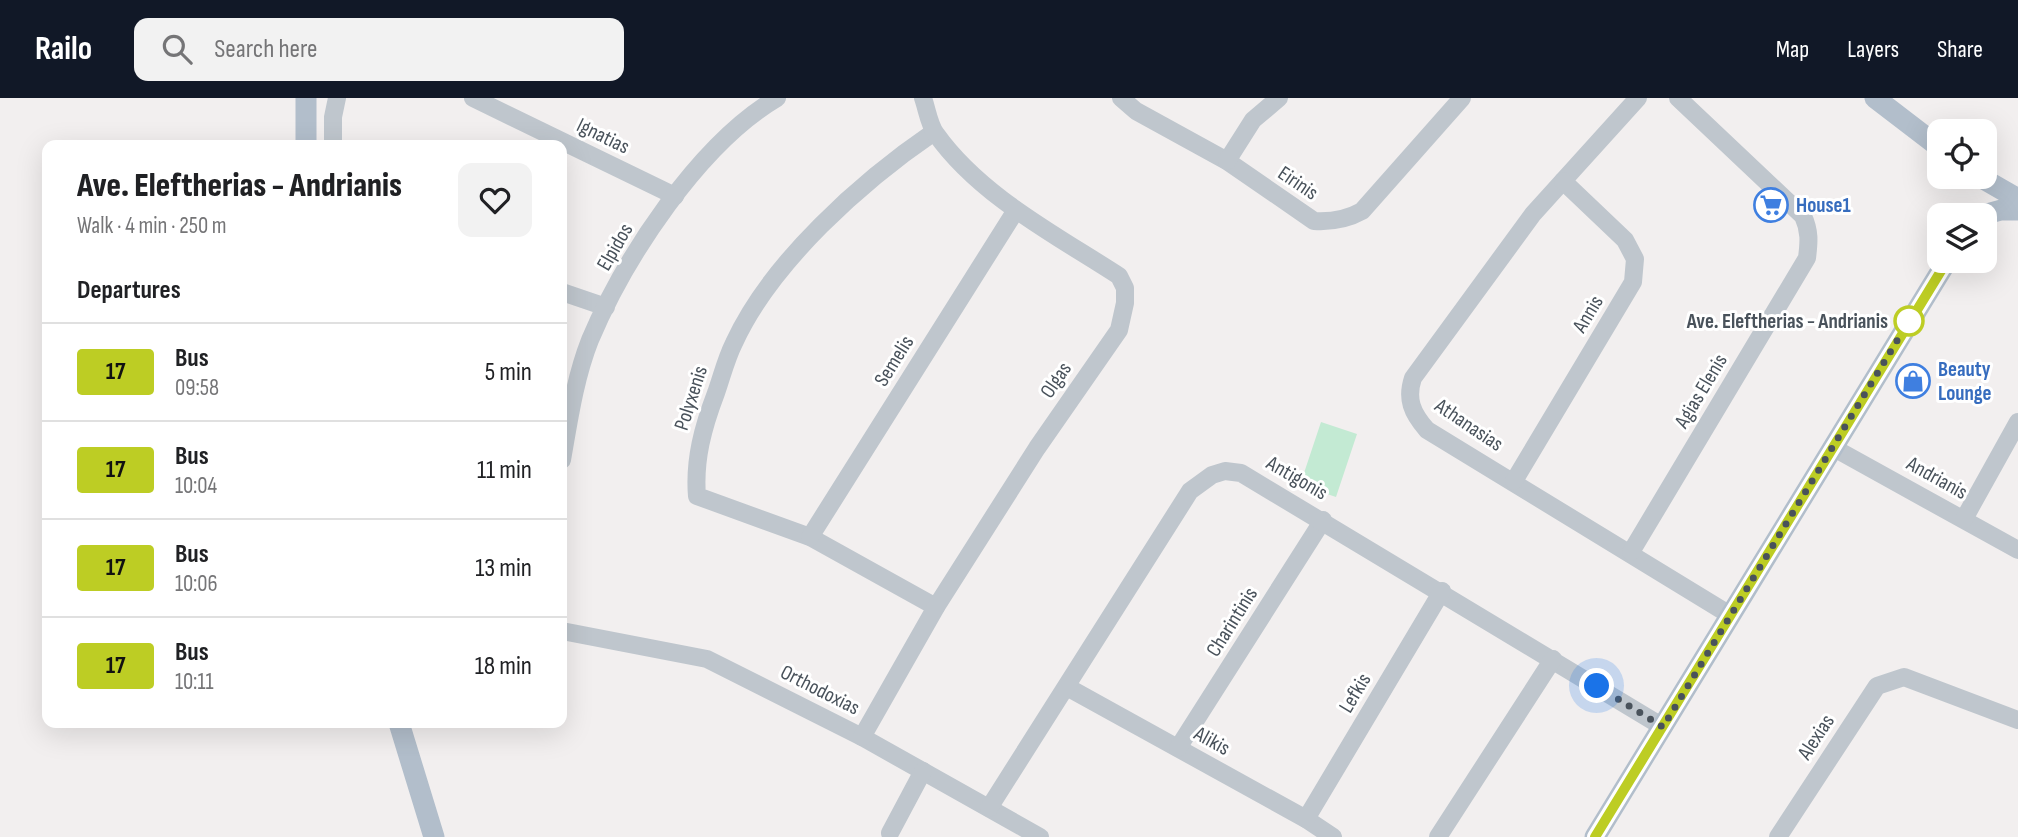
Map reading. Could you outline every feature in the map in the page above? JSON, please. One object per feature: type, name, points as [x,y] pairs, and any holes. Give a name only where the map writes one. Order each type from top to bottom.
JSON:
[{"type":"main road","points":[[306,98],[306,140]]},
{"type":"main road","points":[[1875,98],[1927,138]]},
{"type":"main road","points":[[1997,187],[2018,199]]},
{"type":"main road","points":[[1996,189],[2018,209]]},
{"type":"main road","points":[[1997,210],[2018,209]]},
{"type":"main road","points":[[1595,837],[1940,273]]},
{"type":"main road","points":[[401,728],[434,837]]},
{"type":"street","points":[[333,140],[333,117],[337,98]]},
{"type":"street","name":"Ignatias","points":[[473,98],[560,140]]},
{"type":"street","name":"Elpidos","points":[[567,434],[577,381],[590,341],[647,235],[675,196],[752,104],[777,98]]},
{"type":"street","name":"Olgas","points":[[862,737],[936,607],[1037,448],[1119,330],[1123,318],[1125,288],[1119,276],[1016,210],[974,174],[934,132],[923,98]]},
{"type":"street","name":"Eirinis","points":[[1121,98],[1136,111],[1227,161],[1314,221],[1349,218],[1362,211],[1462,98]]},
{"type":"street","points":[[1227,161],[1253,120],[1279,98]]},
{"type":"street","name":"Athanasias","points":[[1638,98],[1525,225],[1413,378],[1409,390],[1416,417],[1427,430],[1730,614]]},
{"type":"street","name":"Agias Elenis","points":[[1631,552],[1807,258],[1809,243],[1809,229],[1802,216],[1678,98]]},
{"type":"street","name":"Polyxenis","points":[[934,132],[892,162],[839,207],[782,271],[734,342],[705,421],[695,468],[697,496],[810,537],[936,607]]},
{"type":"street","name":"Ignatias","points":[[567,144],[675,196]]},
{"type":"street","name":"Annis","points":[[1514,481],[1633,282],[1635,259],[1625,240],[1563,181]]},
{"type":"street","name":"Semelis","points":[[810,537],[1016,210]]},
{"type":"street","points":[[567,294],[606,307]]},
{"type":"street","points":[[1964,519],[2018,422]]},
{"type":"street","name":"Andrianis","points":[[1832,447],[2018,550]]},
{"type":"street","name":"Antigonis","points":[[989,808],[1168,522],[1200,481],[1226,471],[1241,472],[1323,520],[1663,727]]},
{"type":"street","name":"Charintinis","points":[[1178,748],[1323,520]]},
{"type":"street","name":"Lefkis","points":[[1306,819],[1443,591]]},
{"type":"street","name":"Orthodoxias","points":[[567,632],[707,659],[862,737],[1040,837]]},
{"type":"street","points":[[1438,837],[1553,659]]},
{"type":"street","name":"Alexias","points":[[1778,837],[1877,686],[1904,677],[2018,720]]},
{"type":"street","name":"Alikis","points":[[1067,687],[1306,819],[1333,837]]},
{"type":"street","points":[[890,833],[923,771]]},
{"type":"green space","points":[[1321,422],[1357,434],[1336,497],[1300,485]]},
{"type":"bus line","name":"17","points":[[1595,837],[1940,273]]},
{"type":"place","name":"House1","points":[[1771,205]]},
{"type":"place","name":"Ave. Eleftherias - Andrianis","points":[[1909,321]]},
{"type":"place","name":"Beauty Lounge","points":[[1913,381]]},
{"type":"route","points":[[1597,686],[1663,727],[1909,321]]}]
